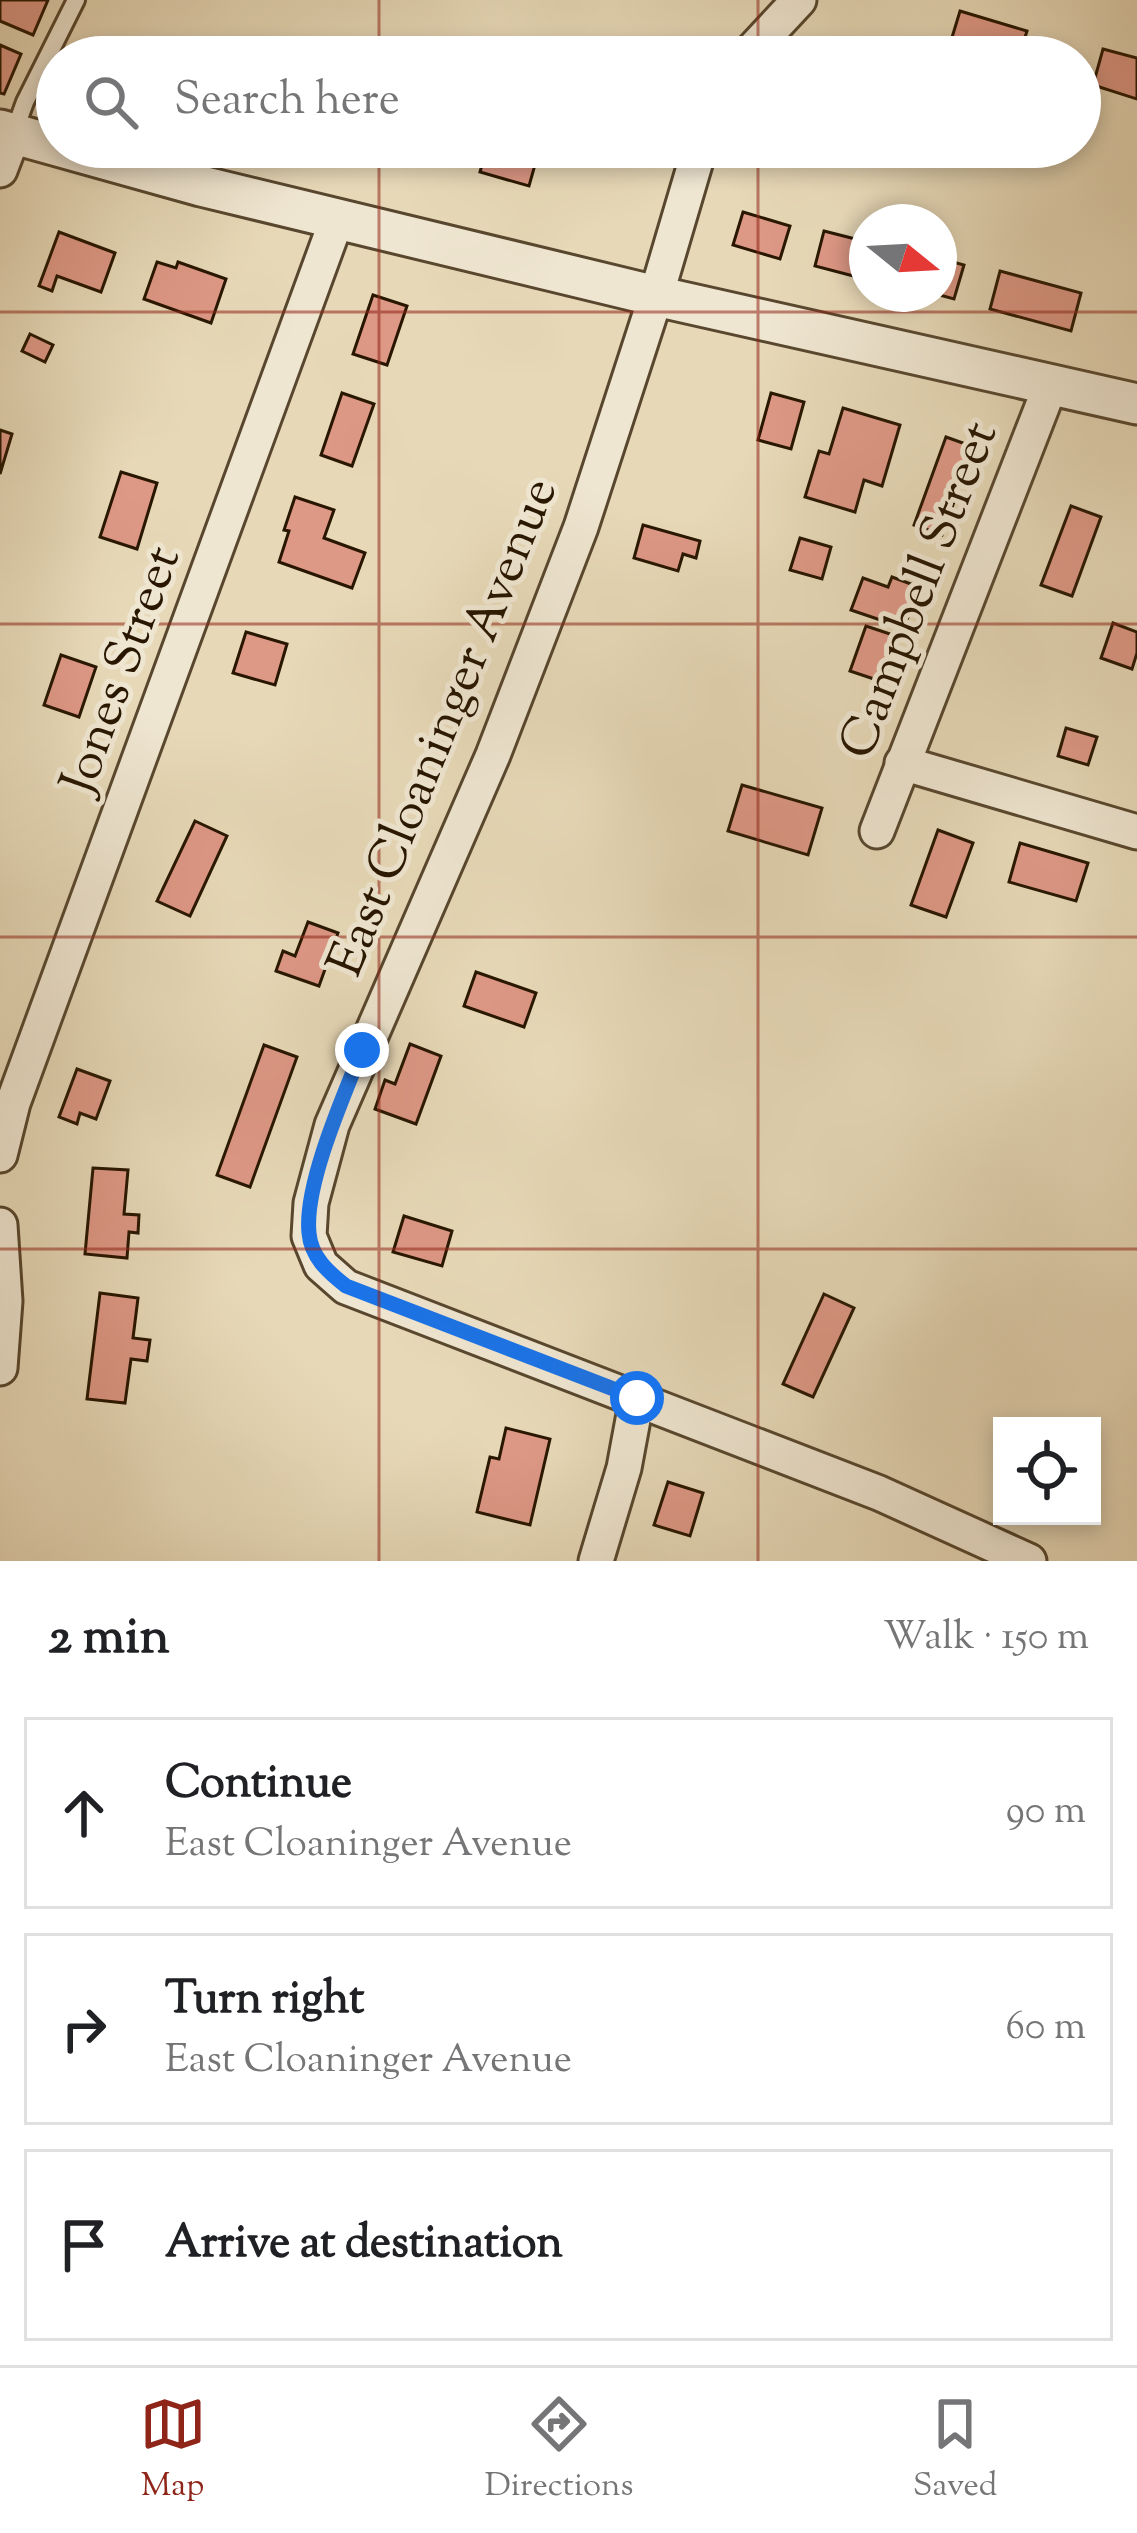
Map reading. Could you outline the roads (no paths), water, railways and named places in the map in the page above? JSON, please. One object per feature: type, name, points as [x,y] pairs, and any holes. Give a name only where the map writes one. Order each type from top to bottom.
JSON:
[{"type":"street","points":[[766,36],[799,0]]},
{"type":"street","points":[[4,145],[36,152]]},
{"type":"street","points":[[115,168],[1137,404]]},
{"type":"street","name":"East Cloaninger Avenue","points":[[694,168],[581,527],[493,755],[332,1125],[310,1203],[309,1236],[321,1265],[346,1286],[879,1493],[1029,1561]]},
{"type":"street","name":"Jones Street","points":[[0,1155],[14,1103],[338,219]]},
{"type":"street","name":"Campbell Street","points":[[877,831],[1051,384]]},
{"type":"street","points":[[902,763],[1137,832]]},
{"type":"street","points":[[0,1225],[5,1301],[0,1368]]},
{"type":"street","points":[[596,1561],[625,1468],[637,1398]]},
{"type":"lane","points":[[58,36],[76,0]]},
{"type":"lane","points":[[4,145],[36,79]]}]
